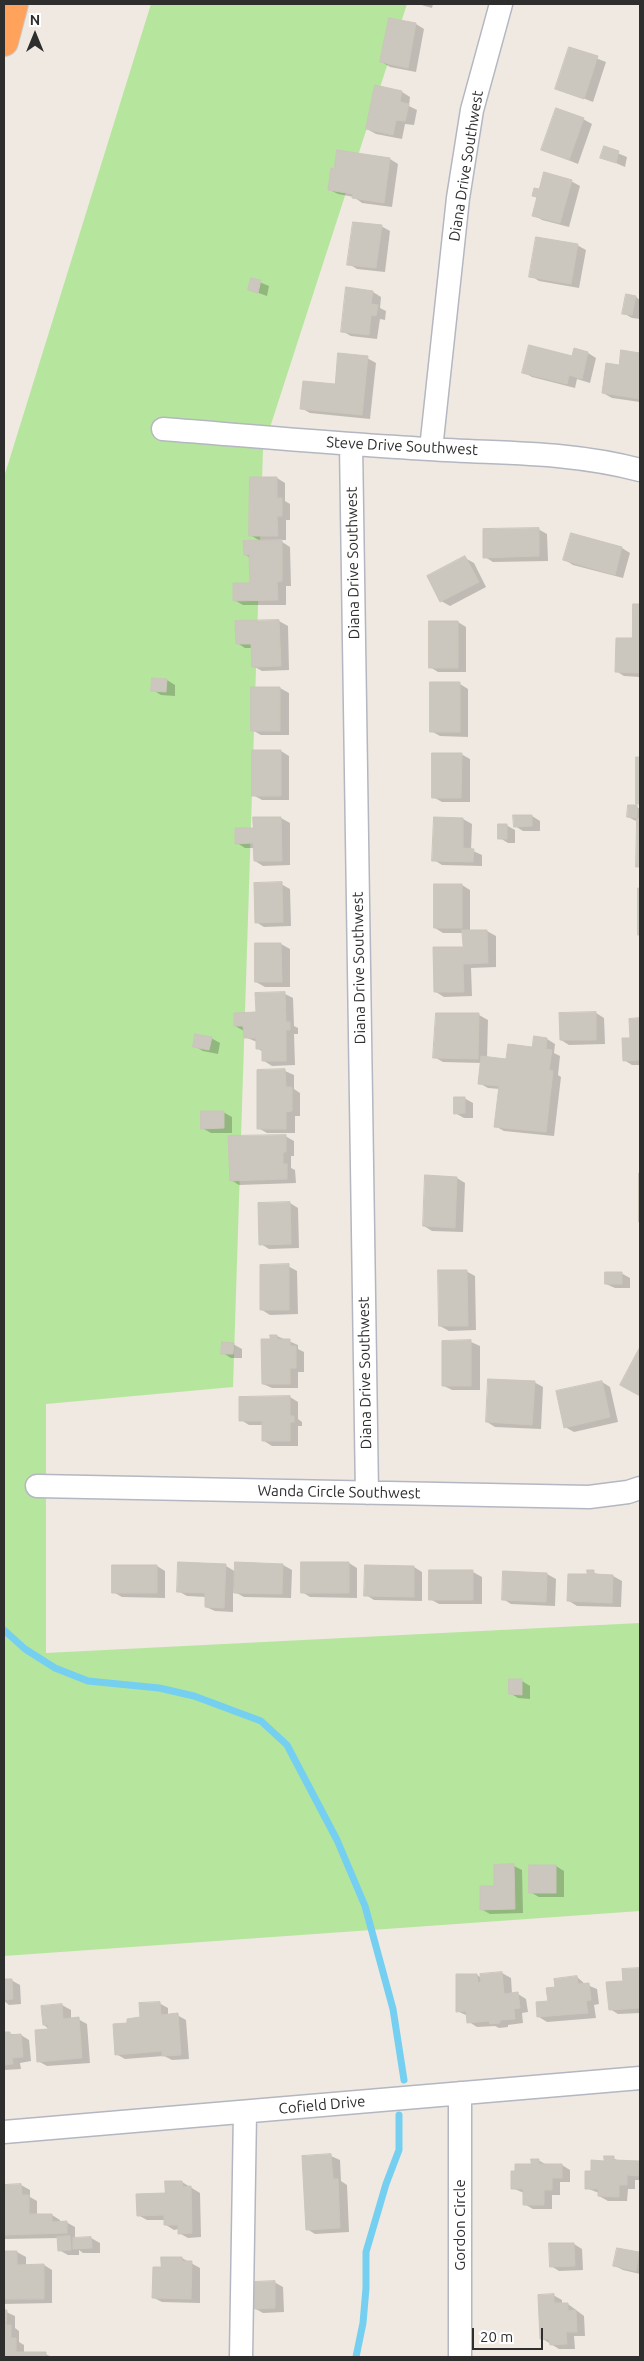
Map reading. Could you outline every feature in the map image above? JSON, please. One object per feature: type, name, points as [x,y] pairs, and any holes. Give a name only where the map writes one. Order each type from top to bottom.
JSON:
[{"type":"highway","points":[[4,42],[14,4]]},
{"type":"street","name":"Diana Drive Southwest","points":[[431,449],[458,198],[472,110],[501,4]]},
{"type":"street","name":"Steve Drive Southwest","points":[[163,429],[351,444],[546,453],[607,461],[640,470]]},
{"type":"street","name":"Diana Drive Southwest","points":[[351,444],[367,1493]]},
{"type":"street","name":"Wanda Circle Southwest","points":[[37,1486],[588,1497],[628,1492],[640,1488]]},
{"type":"street","name":"Cofield Drive","points":[[4,2132],[640,2078]]},
{"type":"street","name":"Gordon Circle","points":[[460,2093],[460,2357]]},
{"type":"street","points":[[241,2357],[245,2112]]},
{"type":"green space","points":[[151,4],[407,4],[263,449],[233,1387],[46,1404],[46,1653],[640,1623],[640,1911],[4,1956],[4,477]]},
{"type":"building","points":[[389,18],[416,23],[408,68],[380,62]]},
{"type":"building","points":[[569,47],[598,56],[584,99],[555,89]]},
{"type":"building","points":[[375,85],[402,91],[400,102],[409,104],[405,121],[396,120],[393,135],[366,129]]},
{"type":"building","points":[[556,108],[584,118],[569,160],[541,150]]},
{"type":"building","points":[[604,146],[619,151],[616,163],[600,158]]},
{"type":"building","points":[[337,150],[390,158],[384,203],[352,198],[353,194],[328,190],[331,168],[334,169]]},
{"type":"building","points":[[544,172],[572,180],[560,223],[532,216],[537,197],[532,196],[534,188],[539,189]]},
{"type":"building","points":[[353,222],[382,225],[376,268],[347,265]]},
{"type":"building","points":[[536,237],[578,244],[571,284],[529,277]]},
{"type":"building","points":[[251,278],[261,280],[258,293],[248,290]]},
{"type":"building","points":[[346,287],[373,291],[371,304],[378,305],[376,316],[371,315],[369,335],[341,332]]},
{"type":"building","points":[[626,294],[636,296],[632,315],[622,314]]},
{"type":"building","points":[[529,345],[572,356],[574,348],[588,352],[582,379],[569,375],[567,384],[522,373]]},
{"type":"building","points":[[621,350],[640,353],[640,399],[602,393],[606,363],[619,365]]},
{"type":"building","points":[[338,353],[368,356],[362,415],[300,409],[303,381],[335,384]]},
{"type":"building","points":[[250,477],[277,477],[277,498],[282,498],[282,516],[277,516],[278,536],[249,536]]},
{"type":"building","points":[[539,528],[539,556],[483,558],[483,529]]},
{"type":"building","points":[[571,533],[622,547],[615,575],[563,560]]},
{"type":"building","points":[[282,540],[282,581],[277,582],[278,600],[233,601],[233,583],[250,583],[249,555],[244,555],[243,541]]},
{"type":"building","points":[[465,556],[479,582],[440,602],[427,576]]},
{"type":"building","points":[[633,604],[640,604],[640,673],[615,672],[616,638],[632,638]]},
{"type":"building","points":[[279,620],[281,666],[252,667],[251,644],[236,644],[235,621]]},
{"type":"building","points":[[429,621],[458,621],[458,668],[429,668]]},
{"type":"building","points":[[152,678],[167,679],[166,692],[151,691]]},
{"type":"building","points":[[430,682],[460,682],[460,732],[430,732]]},
{"type":"building","points":[[251,687],[280,687],[280,731],[251,731]]},
{"type":"building","points":[[252,750],[281,750],[281,796],[252,796]]},
{"type":"building","points":[[432,753],[462,753],[461,798],[432,798]]},
{"type":"building","points":[[636,757],[640,757],[640,804],[636,804]]},
{"type":"building","points":[[628,805],[637,805],[637,818],[627,817]]},
{"type":"building","points":[[513,815],[532,815],[532,826],[514,827]]},
{"type":"building","points":[[253,817],[281,817],[282,861],[254,861],[253,843],[235,844],[235,828],[253,828]]},
{"type":"building","points":[[434,817],[463,818],[463,848],[474,849],[473,862],[432,861]]},
{"type":"building","points":[[637,819],[640,819],[640,867],[636,867]]},
{"type":"building","points":[[498,824],[507,824],[507,839],[498,839]]},
{"type":"building","points":[[282,882],[283,922],[255,923],[254,883]]},
{"type":"building","points":[[434,884],[462,884],[462,928],[434,928]]},
{"type":"building","points":[[638,888],[640,888],[640,935],[638,935]]},
{"type":"building","points":[[462,930],[487,930],[488,963],[463,964],[464,992],[434,992],[433,947],[463,947]]},
{"type":"building","points":[[255,943],[281,943],[282,982],[255,982]]},
{"type":"building","points":[[285,992],[286,1022],[290,1022],[290,1030],[286,1030],[286,1061],[262,1061],[262,1049],[256,1049],[256,1038],[244,1038],[243,1026],[234,1026],[234,1013],[256,1012],[255,993]]},
{"type":"building","points":[[596,1012],[596,1040],[560,1040],[559,1013]]},
{"type":"building","points":[[436,1013],[479,1013],[478,1059],[433,1058]]},
{"type":"building","points":[[640,1018],[640,1060],[623,1061],[622,1038],[630,1038],[629,1019]]},
{"type":"building","points":[[195,1034],[212,1037],[209,1050],[193,1047]]},
{"type":"building","points":[[534,1036],[547,1038],[546,1049],[552,1050],[549,1070],[553,1071],[546,1132],[494,1127],[499,1086],[478,1084],[481,1056],[506,1059],[508,1044],[532,1047]]},
{"type":"building","points":[[285,1069],[286,1087],[292,1087],[292,1111],[286,1112],[286,1129],[257,1129],[257,1070]]},
{"type":"building","points":[[454,1097],[465,1097],[465,1113],[454,1114]]},
{"type":"building","points":[[201,1111],[224,1111],[224,1128],[201,1129]]},
{"type":"building","points":[[286,1135],[286,1152],[283,1152],[283,1164],[287,1164],[287,1179],[230,1181],[228,1136]]},
{"type":"building","points":[[640,1173],[640,1222],[639,1222]]},
{"type":"building","points":[[425,1175],[457,1177],[455,1228],[423,1226]]},
{"type":"building","points":[[290,1202],[291,1244],[259,1245],[258,1203]]},
{"type":"building","points":[[289,1264],[289,1310],[260,1310],[260,1265]]},
{"type":"building","points":[[438,1270],[467,1270],[468,1326],[439,1326]]},
{"type":"building","points":[[605,1272],[622,1272],[622,1284],[605,1284]]},
{"type":"building","points":[[270,1335],[277,1335],[277,1339],[290,1339],[290,1346],[296,1346],[296,1368],[290,1368],[290,1384],[262,1384],[261,1339],[270,1339]]},
{"type":"building","points":[[471,1340],[471,1386],[442,1386],[442,1341]]},
{"type":"building","points":[[222,1342],[234,1343],[233,1354],[221,1354]]},
{"type":"building","points":[[640,1347],[640,1396],[620,1385]]},
{"type":"building","points":[[488,1379],[535,1381],[532,1425],[486,1422]]},
{"type":"building","points":[[602,1381],[610,1417],[564,1428],[556,1391]]},
{"type":"building","points":[[290,1396],[290,1416],[294,1416],[294,1422],[290,1422],[290,1441],[262,1441],[262,1421],[239,1421],[239,1397]]},
{"type":"building","points":[[178,1562],[226,1564],[224,1608],[205,1607],[205,1593],[177,1592]]},
{"type":"building","points":[[235,1562],[283,1564],[282,1594],[234,1593]]},
{"type":"building","points":[[301,1562],[349,1562],[349,1593],[301,1593]]},
{"type":"building","points":[[112,1565],[157,1565],[157,1593],[112,1593]]},
{"type":"building","points":[[365,1565],[414,1566],[414,1597],[364,1596]]},
{"type":"building","points":[[429,1570],[473,1570],[473,1600],[429,1600]]},
{"type":"building","points":[[587,1570],[594,1570],[594,1574],[613,1575],[612,1603],[567,1601],[568,1574],[587,1574]]},
{"type":"building","points":[[503,1571],[547,1573],[546,1602],[502,1600]]},
{"type":"building","points":[[509,1679],[522,1679],[522,1695],[509,1694]]},
{"type":"building","points":[[514,1864],[515,1909],[480,1910],[480,1886],[494,1886],[494,1865]]},
{"type":"building","points":[[529,1865],[556,1865],[556,1893],[529,1893]]},
{"type":"building","points":[[640,1968],[640,2008],[609,2010],[606,1982],[623,1981],[622,1969]]},
{"type":"building","points":[[502,1972],[504,1994],[518,1992],[520,2008],[514,2009],[515,2019],[500,2020],[500,2023],[490,2024],[489,2021],[467,2023],[466,2011],[456,2012],[456,1974],[477,1974],[478,1983],[481,1982],[480,1974]]},
{"type":"building","points":[[577,1976],[578,1984],[589,1983],[591,2000],[586,2001],[588,2013],[537,2017],[536,2002],[548,2001],[546,1988],[555,1987],[554,1979]]},
{"type":"building","points":[[4,1979],[12,1979],[13,1999],[4,2000]]},
{"type":"building","points":[[160,2002],[161,2015],[178,2013],[181,2055],[162,2056],[162,2051],[115,2055],[113,2024],[127,2023],[127,2019],[140,2017],[139,2003]]},
{"type":"building","points":[[62,2004],[63,2019],[79,2017],[82,2058],[37,2062],[35,2030],[48,2029],[48,2025],[43,2025],[41,2006]]},
{"type":"building","points":[[4,2032],[10,2032],[10,2035],[21,2034],[23,2057],[12,2058],[13,2064],[4,2065]]},
{"type":"building","points":[[331,2154],[333,2179],[338,2179],[340,2228],[306,2230],[302,2156]]},
{"type":"building","points":[[604,2156],[614,2156],[614,2160],[639,2161],[638,2176],[627,2175],[627,2185],[619,2185],[619,2197],[598,2196],[598,2189],[585,2189],[585,2171],[591,2171],[591,2160],[604,2161]]},
{"type":"building","points":[[531,2159],[539,2159],[539,2164],[562,2164],[562,2178],[552,2178],[552,2190],[544,2190],[544,2205],[523,2205],[523,2189],[511,2189],[511,2171],[515,2171],[515,2164],[531,2164]]},
{"type":"building","points":[[165,2181],[182,2181],[183,2187],[191,2186],[192,2233],[178,2234],[178,2225],[164,2225],[164,2215],[137,2216],[136,2194],[165,2193]]},
{"type":"building","points":[[21,2184],[22,2195],[29,2195],[29,2214],[52,2214],[52,2222],[67,2221],[67,2233],[4,2235],[4,2185]]},
{"type":"building","points":[[70,2236],[71,2250],[58,2251],[57,2237]]},
{"type":"building","points":[[91,2237],[92,2248],[73,2249],[73,2238]]},
{"type":"building","points":[[549,2243],[574,2243],[575,2266],[550,2267]]},
{"type":"building","points":[[617,2248],[639,2252],[636,2271],[613,2266]]},
{"type":"building","points":[[4,2251],[17,2251],[17,2265],[44,2264],[44,2299],[4,2299]]},
{"type":"building","points":[[161,2257],[182,2257],[182,2261],[192,2261],[191,2299],[152,2298],[153,2267],[161,2267]]},
{"type":"building","points":[[275,2281],[275,2308],[253,2309],[253,2282]]},
{"type":"building","points":[[554,2294],[554,2303],[568,2303],[568,2311],[576,2310],[577,2332],[566,2332],[567,2344],[550,2345],[549,2339],[540,2339],[538,2295]]},
{"type":"building","points":[[4,2310],[7,2310],[6,2325],[11,2325],[11,2338],[16,2338],[16,2352],[46,2352],[46,2357],[4,2357]]},
{"type":"waterway","points":[[4,1630],[25,1649],[55,1668],[88,1681],[159,1688],[194,1696],[261,1721],[287,1745],[337,1840],[365,1906],[393,2009],[404,2080]]},
{"type":"waterway","points":[[356,2357],[363,2323],[366,2288],[366,2252],[386,2184],[399,2150],[399,2115]]}]
